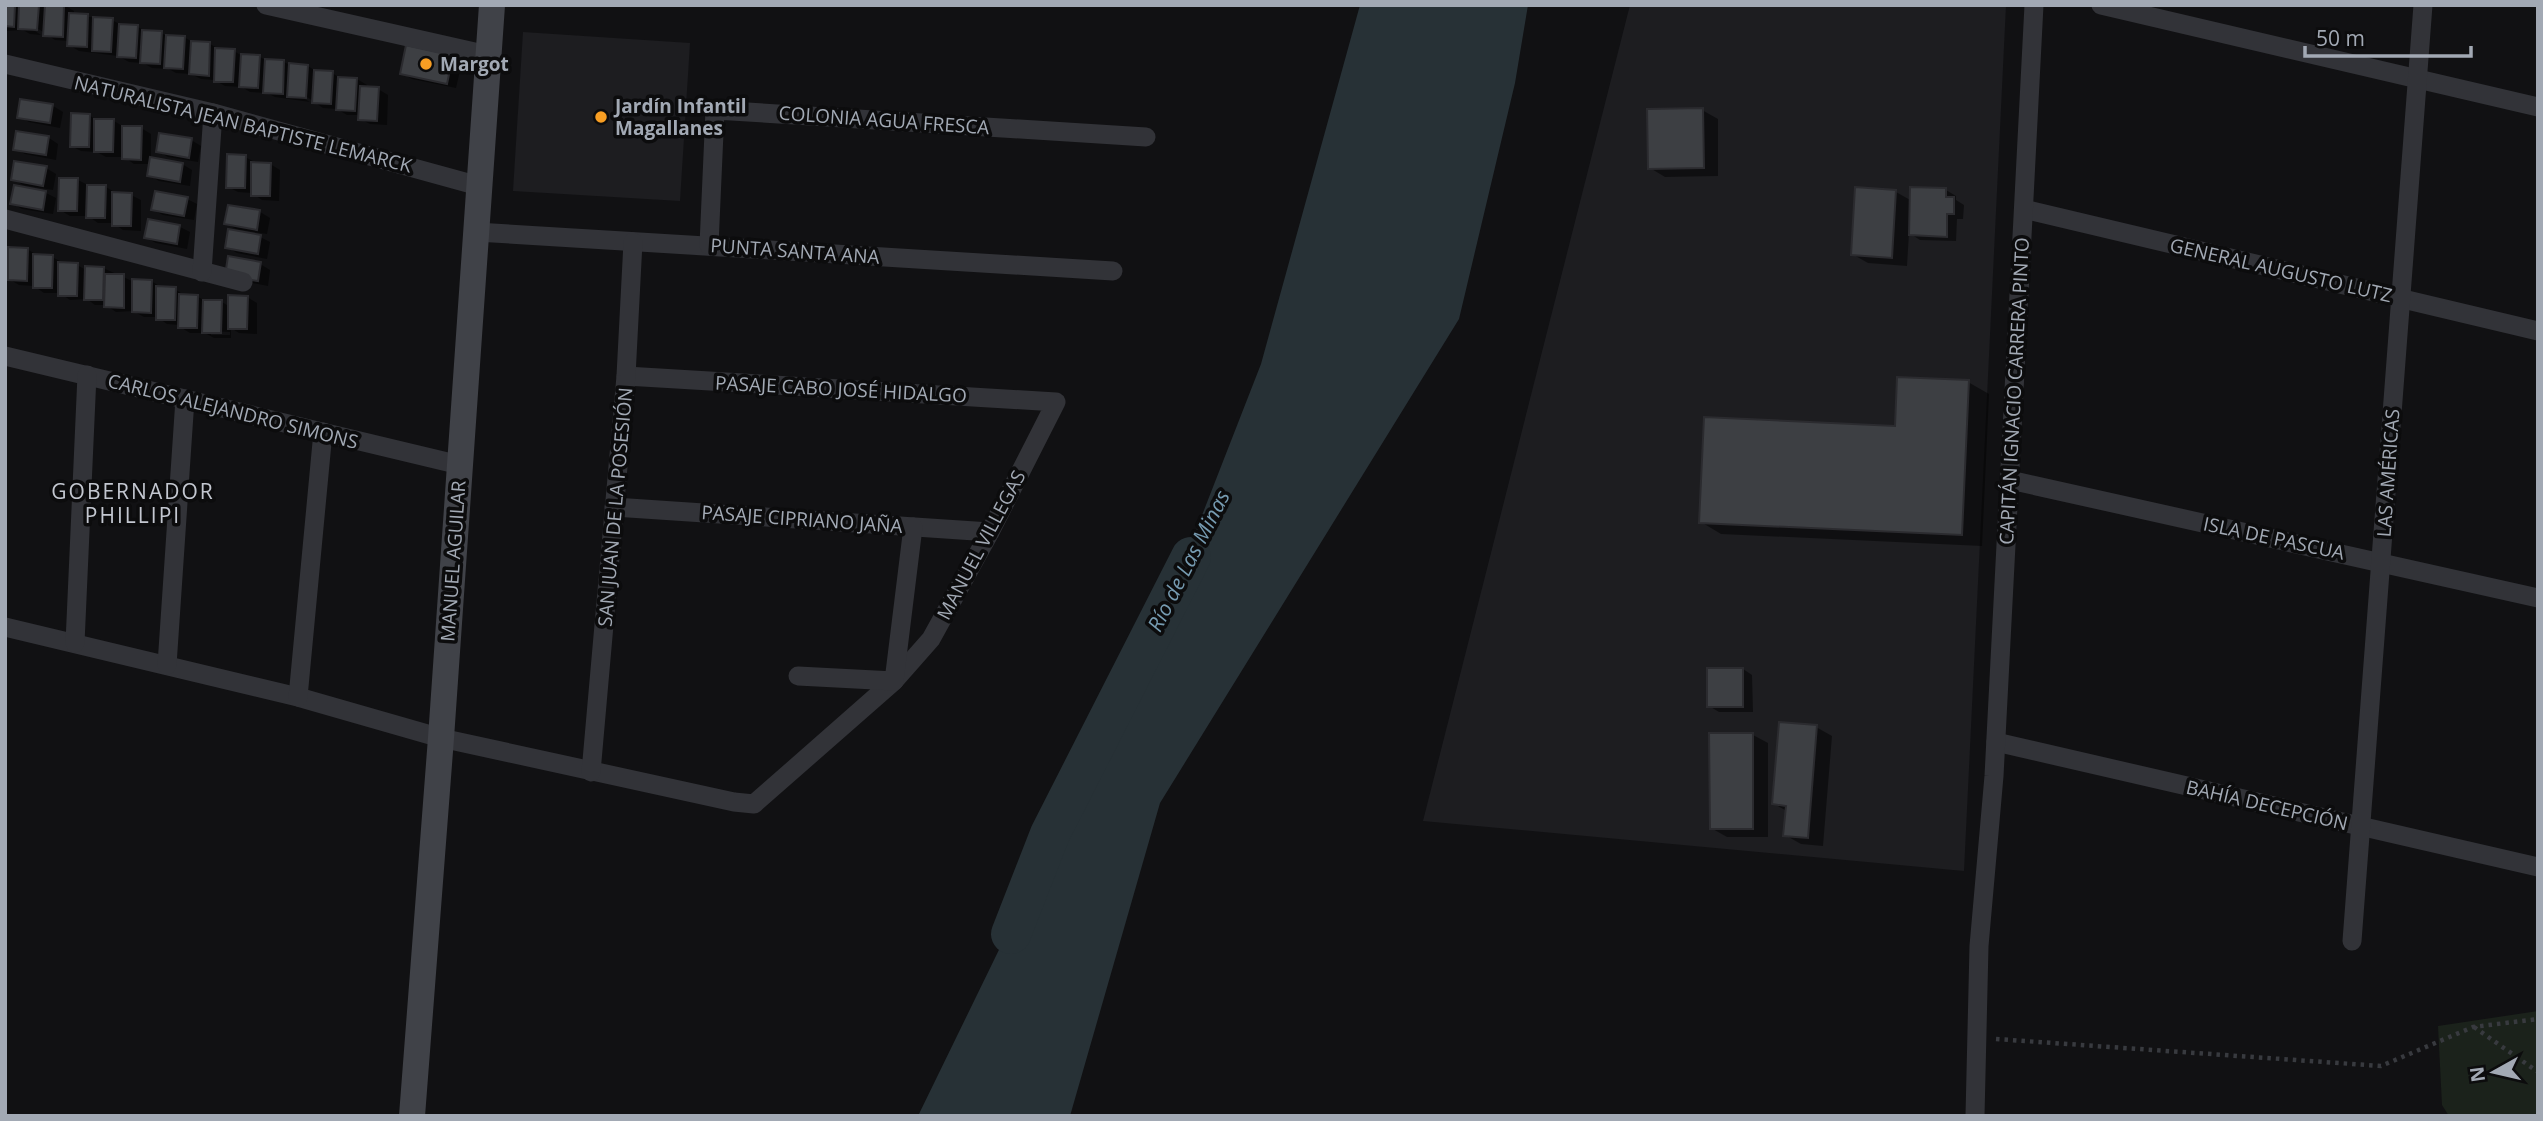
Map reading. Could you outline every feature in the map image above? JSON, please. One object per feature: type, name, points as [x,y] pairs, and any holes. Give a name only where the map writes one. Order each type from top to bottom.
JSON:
[{"type":"street","points":[[266,5],[488,55]]},
{"type":"street","name":"MANUEL AGUILAR","points":[[412,1116],[492,5]]},
{"type":"street","name":"CAPITÁN IGNACIO CARRERA PINTO","points":[[1975,1116],[1979,946],[1996,742],[2034,5]]},
{"type":"street","points":[[2101,5],[2538,107]]},
{"type":"street","name":"LAS AMÉRICAS","points":[[2352,941],[2423,5]]},
{"type":"street","name":"NATURALISTA JEAN BAPTISTE LEMARCK","points":[[5,64],[213,113],[480,186]]},
{"type":"street","name":"COLONIA AGUA FRESCA","points":[[709,245],[715,110],[1146,137]]},
{"type":"street","points":[[202,272],[213,113]]},
{"type":"street","name":"GENERAL AUGUSTO LUTZ","points":[[2024,209],[2538,331]]},
{"type":"street","points":[[5,219],[243,282]]},
{"type":"street","name":"PUNTA SANTA ANA","points":[[476,232],[1113,271]]},
{"type":"street","name":"SAN JUAN DE LA POSESIÓN","points":[[591,772],[626,376],[633,242]]},
{"type":"street","name":"CARLOS ALEJANDRO SIMONS","points":[[5,356],[460,465]]},
{"type":"street","points":[[75,643],[86,375]]},
{"type":"street","name":"PASAJE CABO JOSÉ HIDALGO","points":[[626,376],[1056,402]]},
{"type":"street","points":[[167,665],[185,399]]},
{"type":"street","name":"MANUEL VILLEGAS","points":[[591,772],[734,802],[754,803],[894,681],[932,639],[1056,402]]},
{"type":"street","points":[[298,697],[323,432]]},
{"type":"street","name":"ISLA DE PASCUA","points":[[2010,480],[2538,598]]},
{"type":"street","name":"PASAJE CIPRIANO JAÑA","points":[[614,507],[990,532]]},
{"type":"street","points":[[798,676],[894,681],[914,527]]},
{"type":"street","points":[[5,627],[298,697],[441,738],[591,772]]},
{"type":"street","name":"BAHÍA DECEPCIÓN","points":[[1996,742],[2538,867]]},
{"type":"path","points":[[1978,1038],[2381,1066],[2473,1027],[2538,1019]]},
{"type":"path","points":[[2473,1027],[2538,1073]]},
{"type":"shaded area","points":[[1630,5],[2006,5],[1964,871],[1423,821]]},
{"type":"shaded area","name":"Jardín Infantil Magallanes","points":[[523,32],[690,43],[680,201],[513,191]]},
{"type":"shaded area","points":[[2538,1011],[2538,1116],[2449,1116],[2442,1105],[2438,1026]]},
{"type":"water","points":[[1360,5],[1528,5],[1515,83],[1459,319],[1160,803],[1070,1116],[918,1116],[1167,605],[1261,364]]},
{"type":"building","points":[[5,5],[15,5],[14,27],[5,26]]},
{"type":"building","points":[[19,5],[39,5],[37,30],[18,29]]},
{"type":"building","points":[[45,5],[64,5],[63,37],[43,36]]},
{"type":"building","points":[[69,13],[88,14],[87,47],[67,46]]},
{"type":"building","points":[[93,17],[113,18],[111,52],[92,51]]},
{"type":"building","points":[[119,24],[138,25],[136,58],[117,57]]},
{"type":"building","points":[[142,30],[162,31],[160,64],[140,63]]},
{"type":"building","points":[[166,35],[185,36],[183,69],[164,68]]},
{"type":"building","points":[[191,41],[210,42],[209,76],[189,74]]},
{"type":"building","name":"Margot","points":[[406,45],[453,55],[447,84],[400,74]]},
{"type":"building","points":[[215,48],[235,49],[233,82],[214,82]]},
{"type":"building","points":[[241,54],[260,55],[258,88],[239,87]]},
{"type":"building","points":[[265,59],[284,60],[283,94],[263,93]]},
{"type":"building","points":[[289,63],[308,65],[306,98],[287,97]]},
{"type":"building","points":[[314,70],[333,71],[331,104],[312,103]]},
{"type":"building","points":[[338,77],[357,78],[355,111],[336,110]]},
{"type":"building","points":[[360,86],[379,87],[377,121],[358,120]]},
{"type":"building","points":[[20,99],[53,104],[50,123],[17,118]]},
{"type":"building","points":[[1703,108],[1704,168],[1648,169],[1647,109]]},
{"type":"building","points":[[71,113],[90,114],[89,147],[70,147]]},
{"type":"building","points":[[94,119],[114,119],[113,152],[94,152]]},
{"type":"building","points":[[122,126],[142,126],[141,160],[122,159]]},
{"type":"building","points":[[16,131],[49,136],[46,155],[13,150]]},
{"type":"building","points":[[159,133],[192,138],[189,158],[156,152]]},
{"type":"building","points":[[227,154],[246,155],[245,188],[226,188]]},
{"type":"building","points":[[150,157],[183,163],[180,182],[147,176]]},
{"type":"building","points":[[14,161],[47,166],[43,186],[11,180]]},
{"type":"building","points":[[251,162],[271,163],[270,196],[251,196]]},
{"type":"building","points":[[59,178],[78,178],[77,211],[58,211]]},
{"type":"building","points":[[14,185],[46,191],[43,210],[10,204]]},
{"type":"building","points":[[87,185],[106,185],[105,218],[86,218]]},
{"type":"building","points":[[1855,187],[1896,190],[1892,258],[1851,255]]},
{"type":"building","points":[[1910,187],[1946,188],[1946,197],[1954,197],[1954,214],[1947,214],[1947,237],[1909,235]]},
{"type":"building","points":[[155,191],[188,197],[184,216],[151,210]]},
{"type":"building","points":[[112,192],[132,193],[131,226],[112,226]]},
{"type":"building","points":[[228,205],[260,210],[257,230],[224,224]]},
{"type":"building","points":[[148,219],[180,225],[177,244],[144,238]]},
{"type":"building","points":[[228,229],[261,235],[258,254],[225,248]]},
{"type":"building","points":[[8,247],[28,248],[27,281],[8,280]]},
{"type":"building","points":[[33,254],[53,255],[52,288],[33,288]]},
{"type":"building","points":[[228,256],[261,262],[258,281],[225,276]]},
{"type":"building","points":[[58,262],[78,263],[77,296],[58,296]]},
{"type":"building","points":[[85,266],[104,267],[103,300],[84,300]]},
{"type":"building","points":[[105,274],[124,274],[124,308],[104,307]]},
{"type":"building","points":[[132,279],[152,280],[151,313],[132,312]]},
{"type":"building","points":[[156,286],[176,287],[175,320],[156,320]]},
{"type":"building","points":[[179,294],[198,295],[197,328],[178,328]]},
{"type":"building","points":[[228,295],[248,296],[247,329],[228,329]]},
{"type":"building","points":[[203,300],[222,300],[221,333],[202,333]]},
{"type":"building","points":[[1897,377],[1969,380],[1962,535],[1699,523],[1704,417],[1895,426]]},
{"type":"building","points":[[1707,668],[1743,668],[1743,707],[1707,707]]},
{"type":"building","points":[[1779,722],[1817,725],[1808,838],[1783,836],[1786,806],[1772,804]]},
{"type":"building","points":[[1709,733],[1753,733],[1753,829],[1710,829]]},
{"type":"waterway","name":"Río de Las Minas","points":[[1011,934],[1050,834],[1191,557]]},
{"type":"place","name":"Margot","points":[[426,64]]},
{"type":"place","name":"Jardín Infantil Magallanes","points":[[601,117]]},
{"type":"district","name":"GOBERNADOR PHILLIPI","points":[[133,504]]}]
